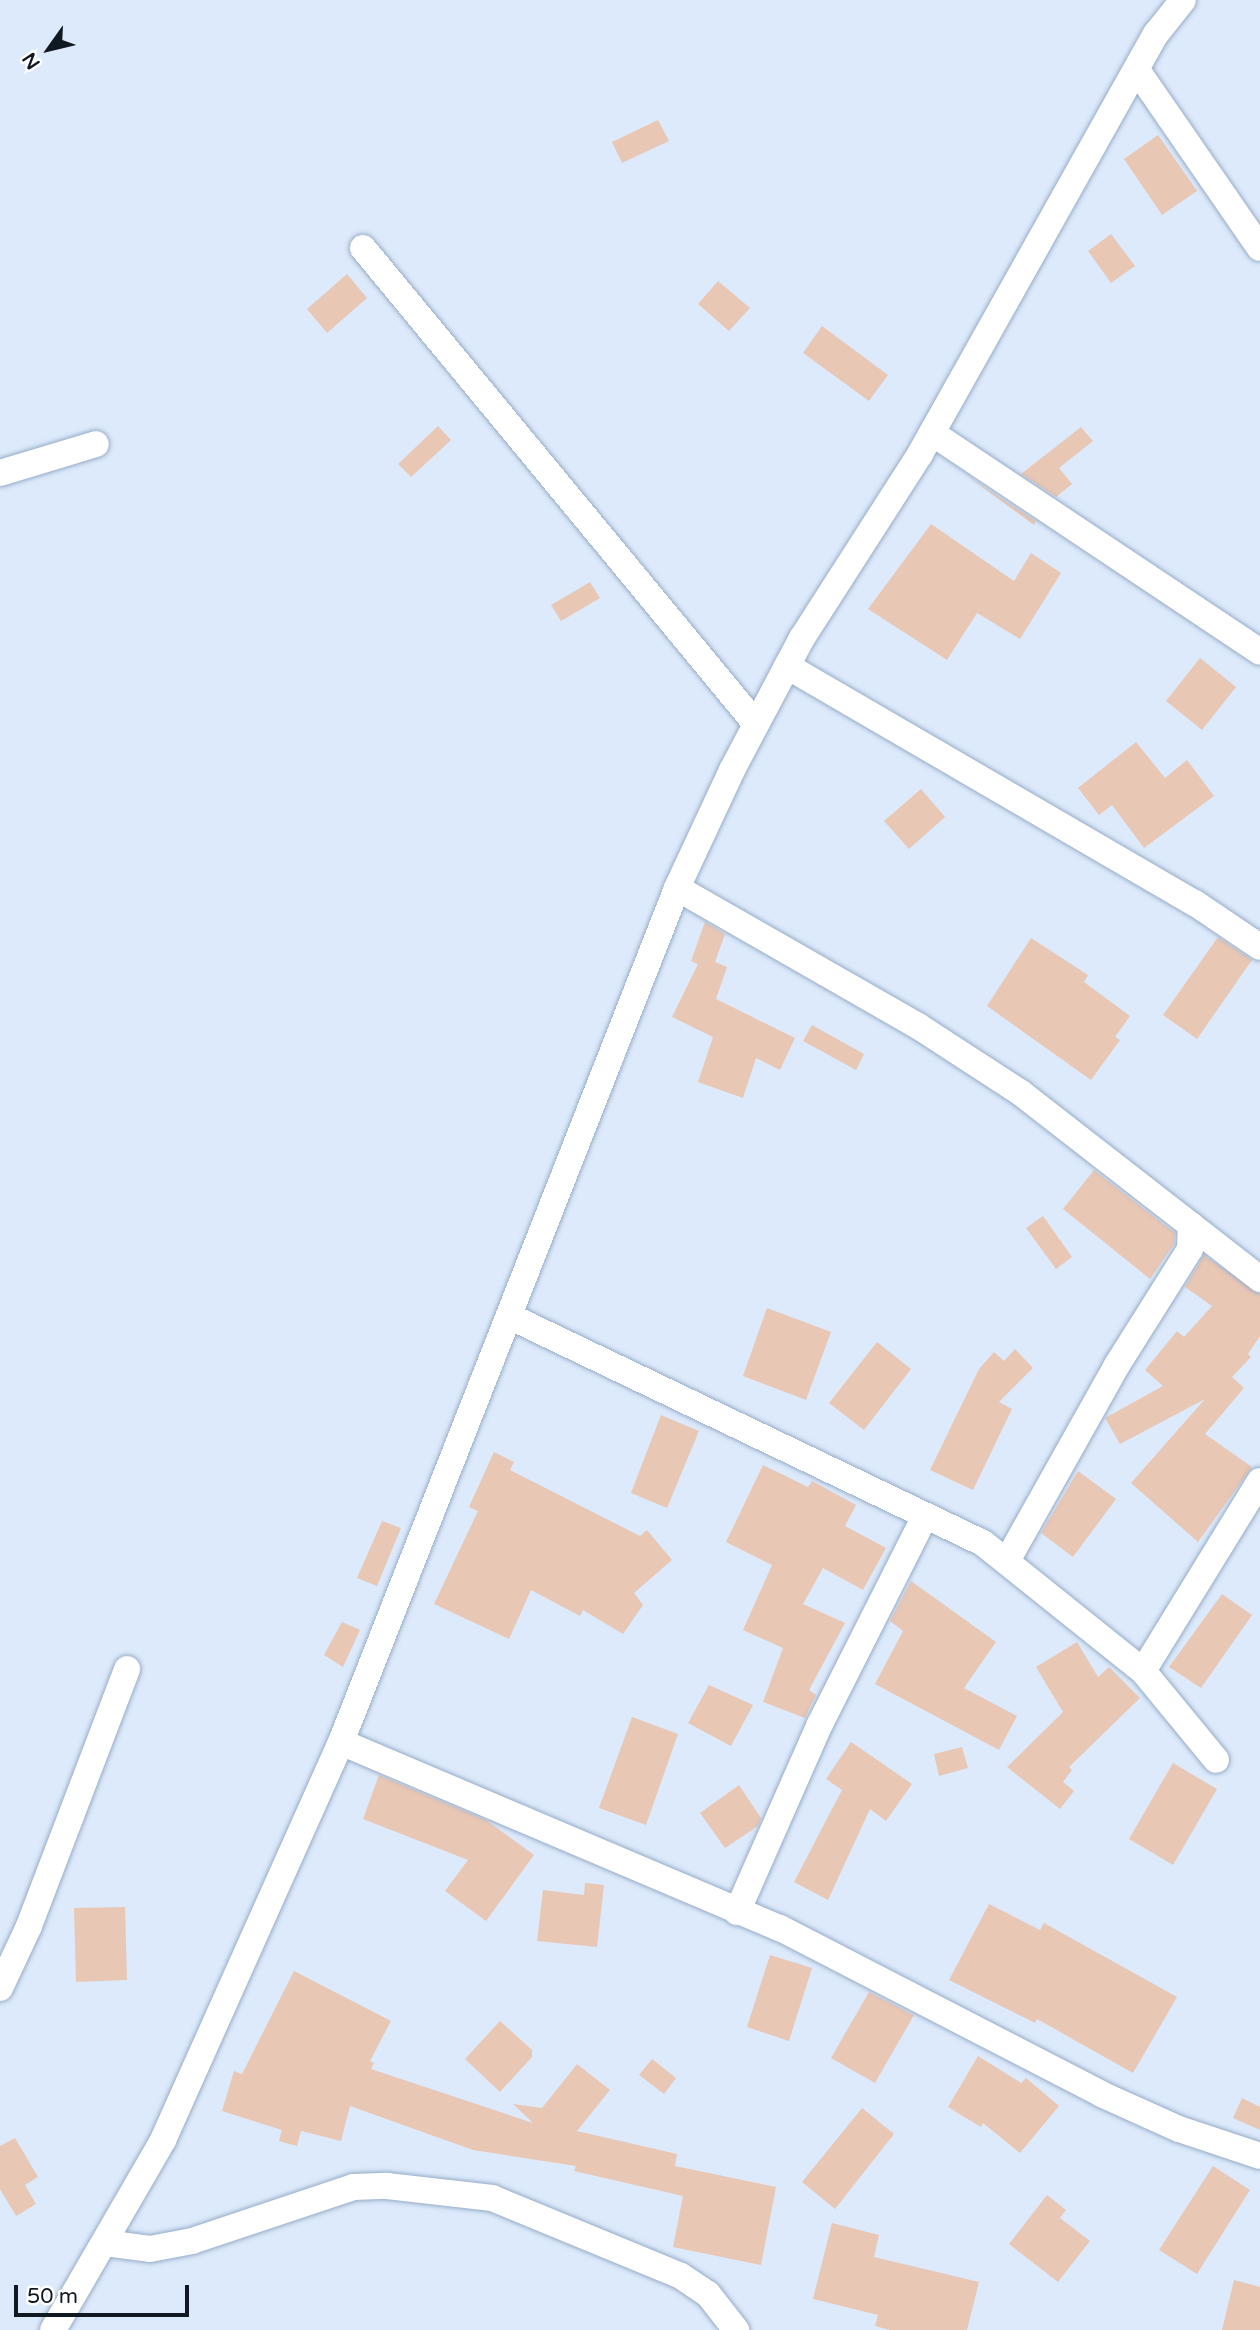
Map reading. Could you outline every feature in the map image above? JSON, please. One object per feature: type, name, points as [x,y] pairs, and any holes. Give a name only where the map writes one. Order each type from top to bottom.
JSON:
[{"type":"street","points":[[53,2330],[163,2140],[341,1742],[511,1317],[677,888],[756,724],[787,666],[932,433],[1137,70],[1183,0]]},
{"type":"street","points":[[1137,70],[1260,248]]},
{"type":"street","points":[[363,248],[756,724]]},
{"type":"street","points":[[932,433],[1260,652]]},
{"type":"street","points":[[0,473],[96,444]]},
{"type":"street","points":[[787,666],[1195,903],[1260,947]]},
{"type":"street","points":[[677,888],[964,1056],[1021,1093],[1260,1279]]},
{"type":"street","points":[[1007,1561],[1117,1364],[1189,1249],[1191,1225]]},
{"type":"street","points":[[511,1317],[983,1543],[1143,1671],[1216,1760]]},
{"type":"street","points":[[1143,1671],[1260,1481]]},
{"type":"street","points":[[737,1912],[820,1724],[925,1516]]},
{"type":"street","points":[[0,1988],[29,1926],[127,1669]]},
{"type":"street","points":[[341,1742],[737,1912],[871,1974],[1101,2094],[1179,2129],[1260,2156]]},
{"type":"street","points":[[105,2243],[150,2249],[192,2241],[353,2187],[387,2186],[492,2198],[681,2276],[708,2294],[736,2330]]},
{"type":"building","points":[[658,120],[669,141],[622,163],[612,142]]},
{"type":"building","points":[[1158,135],[1197,191],[1162,215],[1124,159]]},
{"type":"building","points":[[1111,234],[1135,266],[1111,283],[1088,251]]},
{"type":"building","points":[[347,274],[367,298],[327,333],[307,309]]},
{"type":"building","points":[[718,281],[750,308],[729,331],[698,304]]},
{"type":"building","points":[[822,326],[888,375],[869,401],[803,353]]},
{"type":"building","points":[[438,426],[451,440],[411,477],[398,464]]},
{"type":"building","points":[[1081,427],[1093,441],[1059,468],[1072,484],[1056,497],[1021,474]]},
{"type":"building","points":[[966,475],[1036,521],[1034,525]]},
{"type":"building","points":[[931,524],[1014,581],[1031,553],[1061,573],[1020,639],[977,613],[947,660],[868,609]]},
{"type":"building","points":[[590,582],[600,598],[561,621],[551,605]]},
{"type":"building","points":[[1200,658],[1236,687],[1202,730],[1166,701]]},
{"type":"building","points":[[1136,742],[1165,778],[1187,760],[1214,796],[1144,848],[1112,805],[1099,815],[1078,788]]},
{"type":"building","points":[[921,789],[945,817],[909,849],[884,821]]},
{"type":"building","points":[[705,922],[725,934],[715,962],[727,967],[716,999],[795,1038],[780,1070],[756,1058],[743,1098],[698,1082],[713,1037],[672,1017],[698,964],[691,961]]},
{"type":"building","points":[[1218,937],[1252,960],[1197,1039],[1163,1015]]},
{"type":"building","points":[[1031,938],[1088,975],[1084,982],[1130,1016],[1115,1037],[1120,1040],[1091,1080],[987,1006]]},
{"type":"building","points":[[812,1025],[864,1054],[856,1070],[803,1041]]},
{"type":"building","points":[[1094,1170],[1175,1233],[1174,1244],[1150,1279],[1063,1209]]},
{"type":"building","points":[[1043,1216],[1072,1257],[1056,1269],[1026,1228]]},
{"type":"building","points":[[1204,1255],[1260,1294],[1260,1336],[1248,1354],[1251,1357],[1232,1377],[1244,1388],[1205,1434],[1252,1467],[1198,1542],[1131,1483],[1205,1399],[1120,1444],[1105,1418],[1163,1386],[1145,1370],[1177,1331],[1184,1337],[1212,1306],[1185,1287]]},
{"type":"building","points":[[767,1308],[831,1332],[806,1400],[743,1376]]},
{"type":"building","points":[[877,1342],[911,1369],[864,1430],[829,1403]]},
{"type":"building","points":[[1015,1349],[1033,1368],[999,1402],[1012,1409],[973,1490],[930,1470],[979,1369],[994,1352],[1004,1361]]},
{"type":"building","points":[[661,1415],[699,1431],[667,1508],[631,1493]]},
{"type":"building","points":[[494,1452],[514,1462],[510,1470],[640,1536],[647,1530],[672,1560],[634,1593],[643,1605],[623,1634],[583,1610],[580,1616],[531,1590],[509,1639],[434,1604],[478,1511],[469,1507]]},
{"type":"building","points":[[763,1465],[808,1487],[812,1481],[856,1505],[845,1526],[886,1548],[863,1590],[823,1568],[803,1604],[845,1623],[809,1690],[816,1695],[805,1718],[763,1702],[783,1648],[743,1630],[772,1565],[726,1542]]},
{"type":"building","points":[[1078,1471],[1116,1499],[1073,1557],[1041,1533]]},
{"type":"building","points":[[382,1521],[401,1528],[377,1586],[357,1578]]},
{"type":"building","points":[[911,1581],[996,1642],[964,1688],[1017,1716],[999,1750],[875,1684],[903,1631],[890,1621]]},
{"type":"building","points":[[1222,1594],[1252,1615],[1201,1688],[1169,1667]]},
{"type":"building","points":[[342,1622],[360,1630],[343,1667],[324,1655]]},
{"type":"building","points":[[1077,1642],[1098,1677],[1109,1667],[1140,1698],[1069,1767],[1072,1770],[1063,1782],[1074,1791],[1060,1809],[1007,1767],[1063,1712],[1036,1667]]},
{"type":"building","points":[[709,1685],[753,1705],[731,1746],[688,1723]]},
{"type":"building","points":[[632,1717],[678,1734],[646,1825],[599,1808]]},
{"type":"building","points":[[851,1742],[912,1784],[886,1821],[870,1809],[828,1900],[794,1882],[842,1790],[826,1779]]},
{"type":"building","points":[[962,1747],[968,1768],[939,1776],[934,1754]]},
{"type":"building","points":[[1173,1763],[1217,1789],[1173,1865],[1129,1839]]},
{"type":"building","points":[[379,1775],[486,1820],[534,1855],[486,1921],[445,1891],[468,1860],[363,1819]]},
{"type":"building","points":[[739,1785],[761,1818],[758,1826],[725,1848],[700,1813]]},
{"type":"building","points":[[585,1883],[604,1885],[597,1947],[537,1941],[543,1890],[584,1895]]},
{"type":"building","points":[[989,1904],[1040,1930],[1044,1923],[1177,1997],[1133,2073],[1037,2019],[1035,2023],[949,1980]]},
{"type":"building","points":[[125,1907],[127,1980],[76,1982],[74,1908]]},
{"type":"building","points":[[770,1955],[812,1968],[789,2041],[747,2027]]},
{"type":"building","points":[[294,1971],[391,2021],[370,2061],[374,2063],[371,2069],[533,2123],[513,2104],[542,2108],[577,2064],[610,2090],[577,2131],[677,2154],[675,2166],[776,2187],[761,2265],[673,2247],[683,2196],[574,2171],[576,2166],[473,2150],[350,2106],[341,2141],[301,2131],[297,2146],[279,2141],[282,2130],[222,2111],[234,2071],[242,2074]]},
{"type":"building","points":[[869,1992],[914,2015],[875,2083],[831,2058]]},
{"type":"building","points":[[500,2021],[532,2050],[532,2057],[500,2092],[465,2059]]},
{"type":"building","points":[[978,2056],[1021,2083],[1026,2078],[1059,2106],[1020,2153],[983,2123],[981,2127],[948,2107]]},
{"type":"building","points":[[652,2059],[676,2078],[664,2094],[639,2075]]},
{"type":"building","points":[[1242,2098],[1260,2107],[1260,2130],[1233,2118]]},
{"type":"building","points":[[862,2108],[894,2134],[835,2209],[802,2182]]},
{"type":"building","points":[[15,2138],[38,2177],[25,2185],[36,2204],[16,2216],[0,2189],[0,2146]]},
{"type":"building","points":[[1213,2166],[1250,2190],[1197,2274],[1159,2250]]},
{"type":"building","points":[[1047,2195],[1066,2210],[1060,2218],[1090,2241],[1058,2282],[1009,2244]]},
{"type":"building","points":[[832,2223],[879,2235],[874,2257],[979,2282],[967,2330],[890,2330],[875,2326],[878,2315],[813,2299]]},
{"type":"building","points":[[1234,2280],[1260,2287],[1260,2330],[1222,2330]]}]
